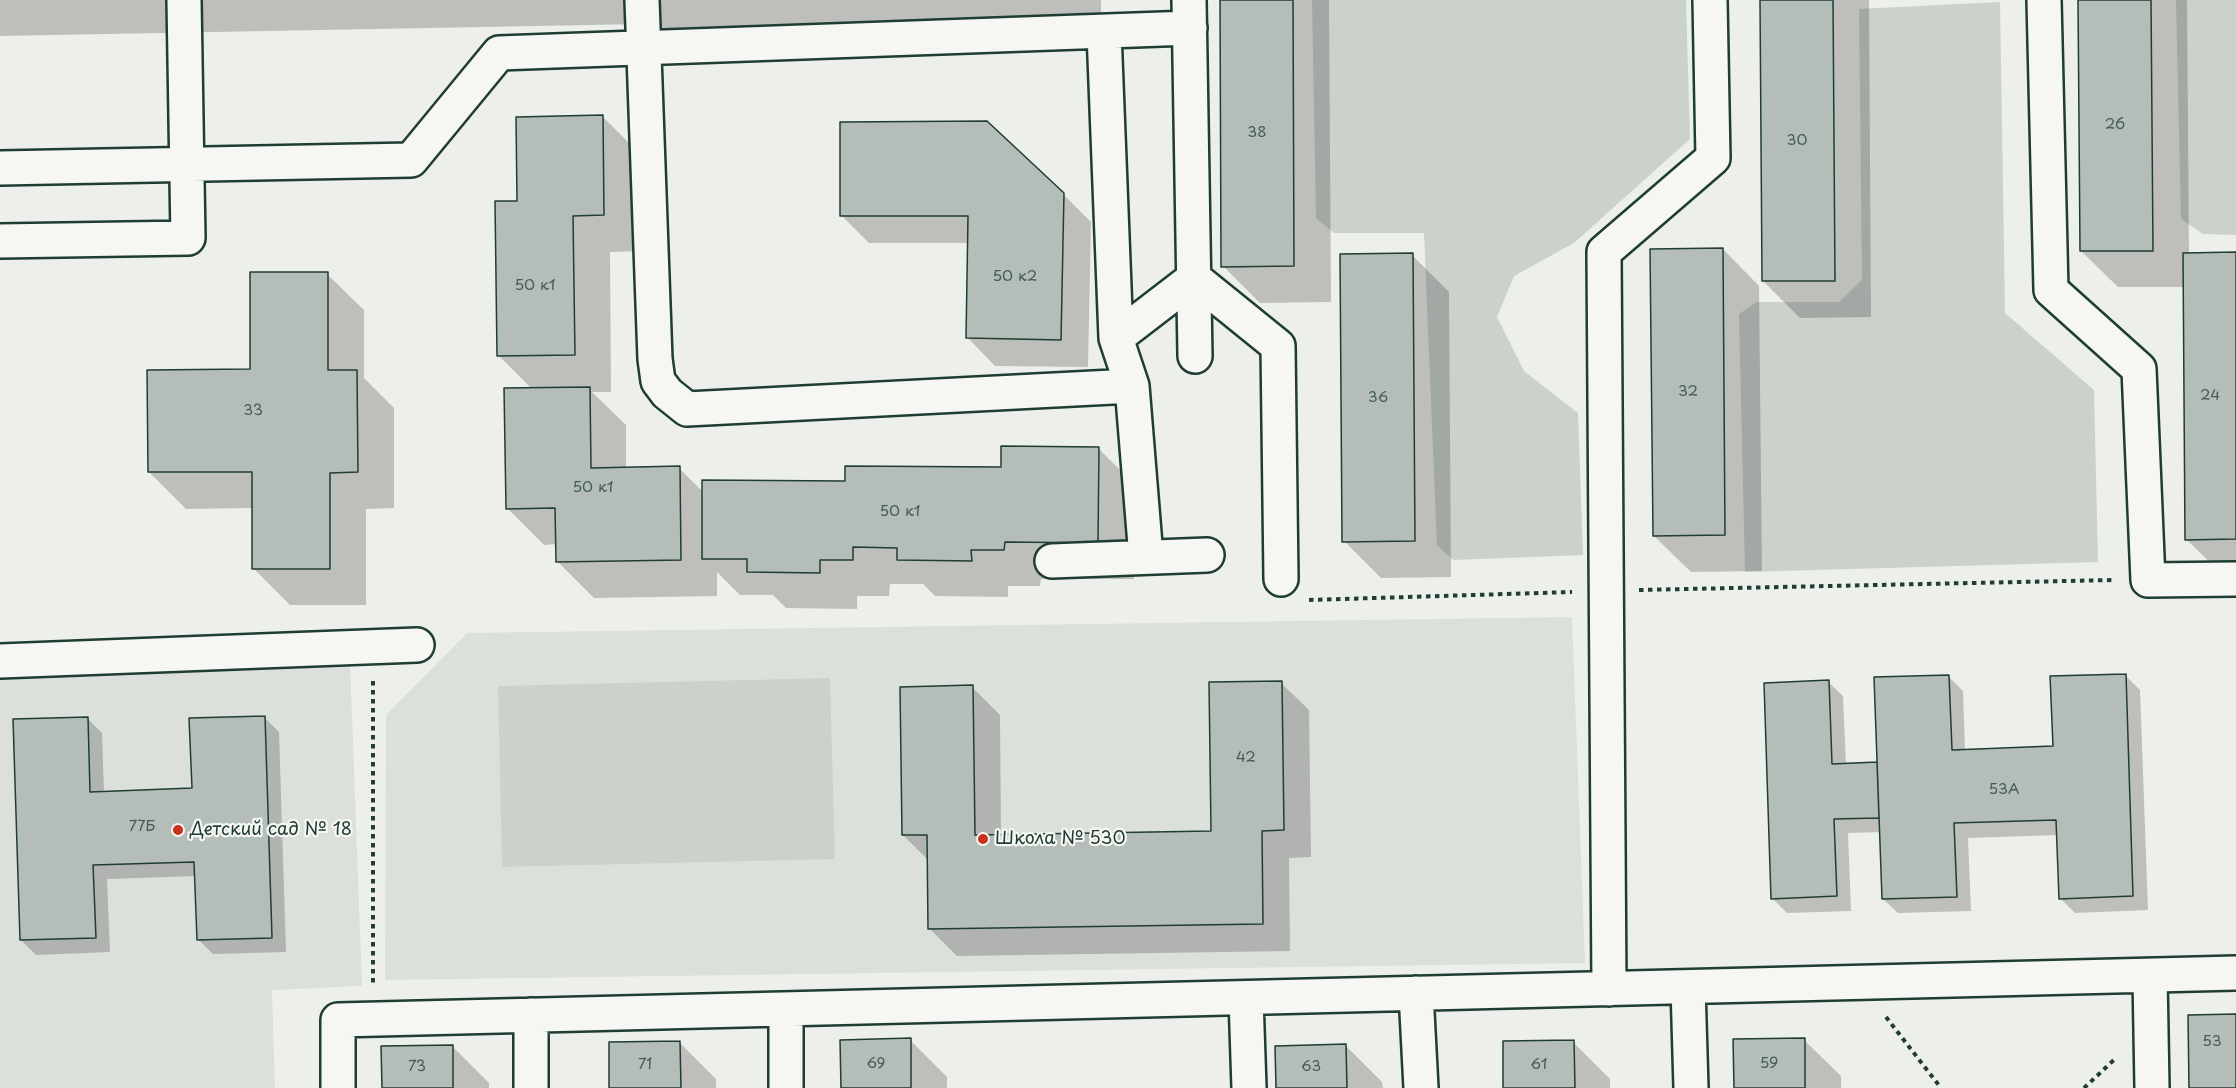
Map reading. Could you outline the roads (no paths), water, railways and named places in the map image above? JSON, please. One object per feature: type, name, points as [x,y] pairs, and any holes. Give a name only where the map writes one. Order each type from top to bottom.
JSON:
[{"type":"lane","points":[[0,241],[188,238],[184,0]]},
{"type":"lane","points":[[642,0],[655,359],[658,381],[667,393],[687,409],[1132,386]]},
{"type":"lane","points":[[1609,988],[1604,252],[1713,158],[1710,0]]},
{"type":"lane","points":[[2044,0],[2050,290],[2139,369],[2148,580],[2236,579]]},
{"type":"lane","points":[[0,168],[411,160],[499,53],[1104,32],[1189,14],[1195,356]]},
{"type":"lane","points":[[1104,32],[1116,338],[1132,386],[1146,556]]},
{"type":"lane","points":[[1116,338],[1194,278]]},
{"type":"lane","points":[[1194,278],[1278,346],[1281,579]]},
{"type":"lane","points":[[1052,561],[1207,555]]},
{"type":"lane","points":[[2,657],[417,645]]},
{"type":"lane","points":[[338,1088],[338,1020],[2236,973]]},
{"type":"lane","points":[[2150,976],[2152,1088]]},
{"type":"lane","points":[[1688,987],[1691,1088]]},
{"type":"lane","points":[[1416,993],[1420,1088]]},
{"type":"lane","points":[[1246,998],[1249,1088]]},
{"type":"lane","points":[[786,1009],[786,1088]]},
{"type":"lane","points":[[531,1015],[531,1088]]},
{"type":"place","name":"Детский сад № 18","points":[[178,830]]},
{"type":"place","name":"Школа № 530","points":[[983,839]]}]
